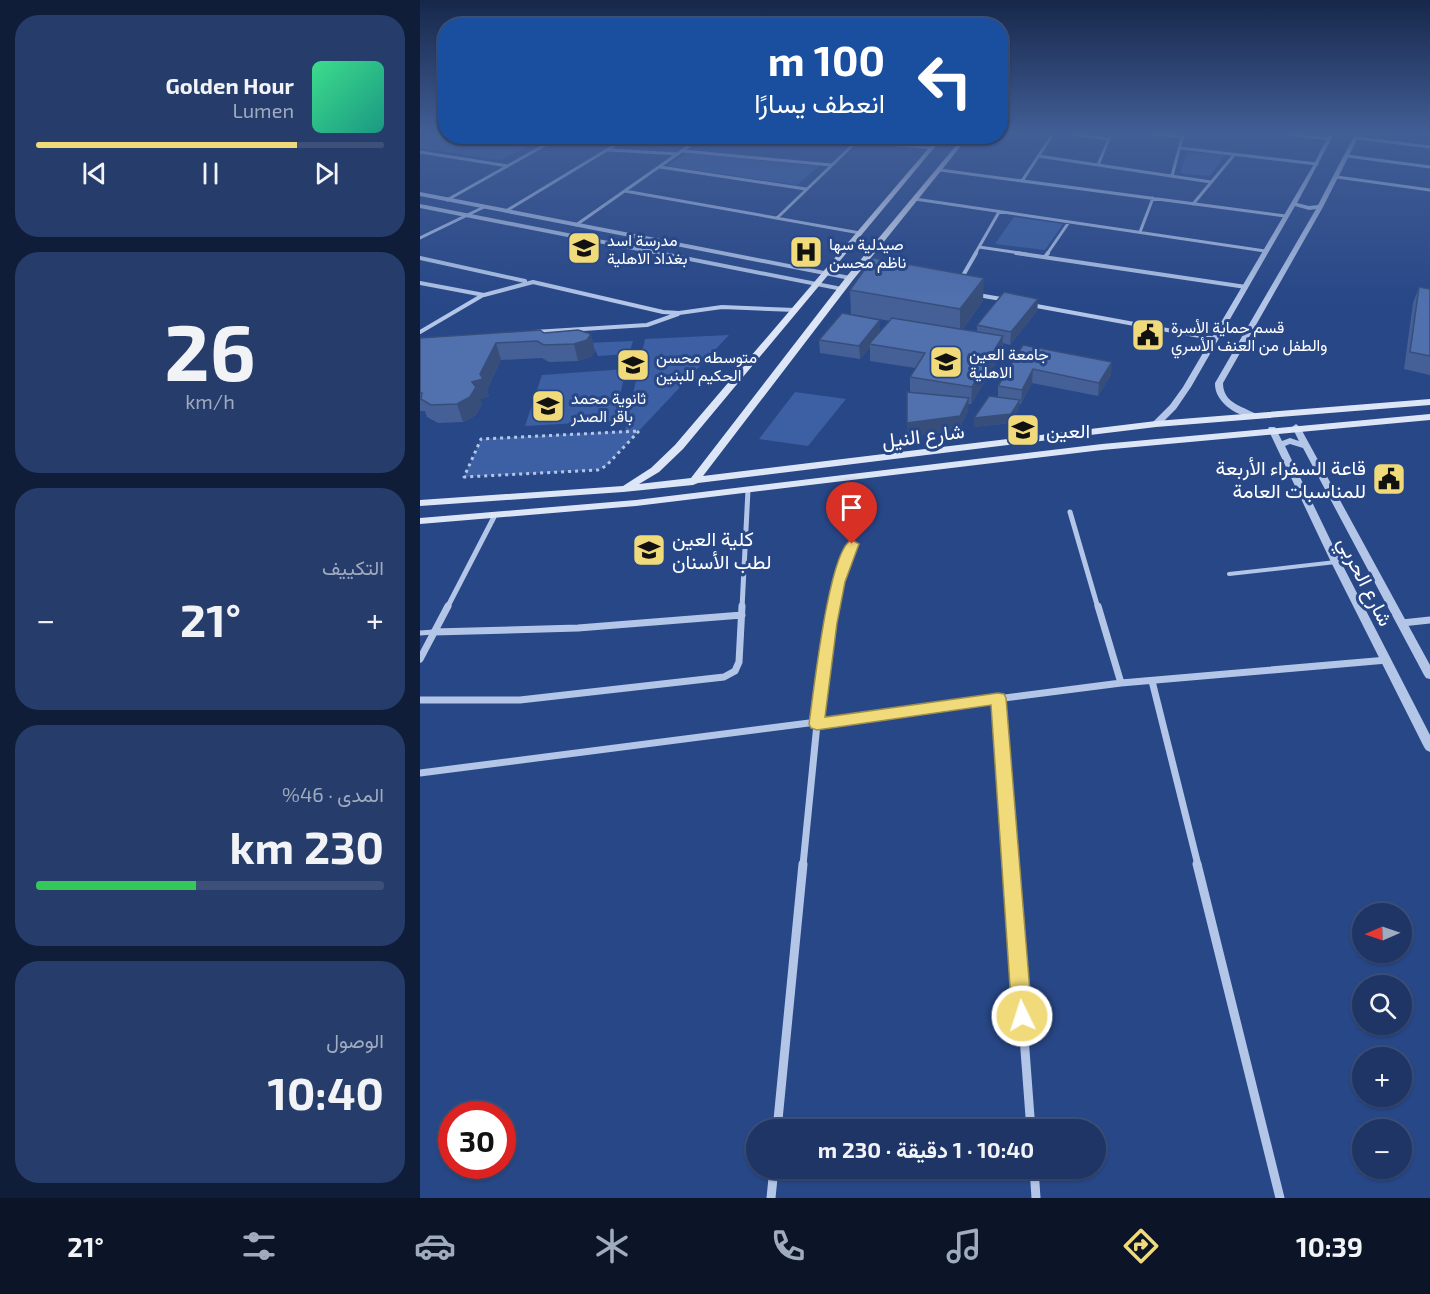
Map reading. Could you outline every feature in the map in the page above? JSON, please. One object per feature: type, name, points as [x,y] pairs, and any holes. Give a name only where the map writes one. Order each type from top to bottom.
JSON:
[{"type":"main road","points":[[624,489],[668,458],[897,190]]},
{"type":"main road","points":[[693,482],[850,278],[922,190]]},
{"type":"main road","name":"شارع النيل","points":[[420,503],[624,489],[1156,424],[1430,402]]},
{"type":"main road","points":[[420,521],[494,517],[748,490],[996,459],[1272,429],[1430,417]]},
{"type":"street","points":[[447,200],[465,190]]},
{"type":"street","points":[[506,211],[541,190]]},
{"type":"street","points":[[777,218],[805,190]]},
{"type":"street","points":[[1091,190],[1193,204],[1306,212],[1315,217]]},
{"type":"street","points":[[1193,204],[1205,190]]},
{"type":"street","points":[[1156,424],[1173,407],[1216,339],[1301,190]]},
{"type":"street","points":[[1255,416],[1226,402],[1220,396],[1219,384],[1330,190]]},
{"type":"street","points":[[576,225],[625,191],[860,233]]},
{"type":"street","points":[[420,195],[850,278]]},
{"type":"street","points":[[915,198],[1265,251]]},
{"type":"street","points":[[1140,232],[1153,198]]},
{"type":"street","points":[[420,206],[842,289]]},
{"type":"street","points":[[420,238],[484,207]]},
{"type":"street","points":[[1289,210],[1320,207]]},
{"type":"street","points":[[960,282],[999,212]]},
{"type":"street","points":[[1046,256],[1069,222]]},
{"type":"street","points":[[979,247],[1246,287]]},
{"type":"street","points":[[420,258],[663,312],[680,313],[722,307],[795,310]]},
{"type":"street","points":[[857,271],[868,273]]},
{"type":"street","points":[[420,283],[493,295],[525,281]]},
{"type":"street","points":[[966,292],[1012,301]]},
{"type":"street","points":[[420,332],[484,295]]},
{"type":"street","points":[[1023,303],[1216,339]]},
{"type":"street","points":[[527,332],[647,325],[680,313]]},
{"type":"street","points":[[420,324],[430,326]]},
{"type":"street","name":"شارع الحربي","points":[[1296,427],[1430,675]]},
{"type":"street","name":"شارع الحربي","points":[[1272,429],[1336,562],[1430,747]]},
{"type":"street","points":[[1280,445],[1290,441],[1306,446]]},
{"type":"street","points":[[420,700],[519,700],[724,677],[735,671],[739,662],[748,490]]},
{"type":"street","points":[[1070,512],[1121,683]]},
{"type":"street","points":[[420,659],[494,517]]},
{"type":"street","points":[[778,1119],[817,724],[830,623],[838,582],[852,544]]},
{"type":"street","points":[[434,632],[578,628],[741,615]]},
{"type":"street","points":[[1402,623],[1430,620]]},
{"type":"street","points":[[420,773],[817,724],[1121,683],[1387,660]]},
{"type":"street","points":[[1152,681],[1280,1198]]},
{"type":"street","points":[[998,698],[1030,1119]]},
{"type":"street","points":[[771,1198],[773,1179]]},
{"type":"street","points":[[1035,1179],[1036,1198]]},
{"type":"lane","points":[[1229,574],[1336,562]]},
{"type":"lane","points":[[420,633],[434,632]]},
{"type":"path","points":[[639,430],[606,466],[598,470],[464,477],[472,460],[481,439],[639,430]]},
{"type":"shaded area","points":[[1014,217],[1063,224],[1045,250],[995,244]]},
{"type":"shaded area","points":[[729,335],[606,466],[598,470],[464,477],[481,439],[625,431],[645,339]]},
{"type":"shaded area","points":[[633,341],[629,354],[598,356],[595,350],[586,343]]},
{"type":"shaded area","points":[[626,369],[614,421],[525,426],[542,375]]},
{"type":"shaded area","points":[[795,392],[846,399],[808,446],[759,439]]},
{"type":"building","points":[[873,258],[984,278],[960,309],[850,290]]},
{"type":"building","points":[[1419,287],[1430,289],[1430,356],[1410,352]]},
{"type":"building","points":[[1004,292],[1038,299],[1011,332],[977,325]]},
{"type":"building","points":[[842,313],[880,320],[859,346],[819,340]]},
{"type":"building","points":[[892,318],[1003,336],[972,387],[910,377],[925,353],[869,344]]},
{"type":"building","points":[[540,330],[544,333],[578,330],[591,334],[587,340],[574,344],[544,345],[537,341],[496,343],[480,374],[483,379],[472,382],[476,387],[470,397],[457,404],[431,405],[421,399],[420,338]]},
{"type":"building","points":[[1023,345],[1112,362],[1099,383],[1033,369],[1022,390],[998,386]]},
{"type":"building","points":[[907,392],[969,398],[960,416],[907,423]]},
{"type":"building","points":[[989,396],[1020,400],[1011,414],[974,418]]},
{"type":"place","name":"مدرسة اسد بغداد الاهلية","points":[[584,248]]},
{"type":"place","name":"صيدلية سها ناظم محسن","points":[[806,252]]},
{"type":"place","name":"قسم حماية الأسرة والطفل من العنف الأسري","points":[[1148,335]]},
{"type":"place","name":"جامعة العين الاهلية","points":[[946,362]]},
{"type":"place","name":"متوسطه محسن الحكيم للبنين","points":[[633,365]]},
{"type":"place","name":"ثانوية محمد باقر الصدر","points":[[548,406]]},
{"type":"place","name":"العين","points":[[1023,430]]},
{"type":"place","name":"قاعة السفراء الأربعة للمناسبات العامة","points":[[1389,479]]},
{"type":"place","name":"كلية العين لطب الأسنان","points":[[649,550]]},
{"type":"route","points":[[852,544],[838,582],[830,623],[817,724],[998,698],[1022,1016]]}]
